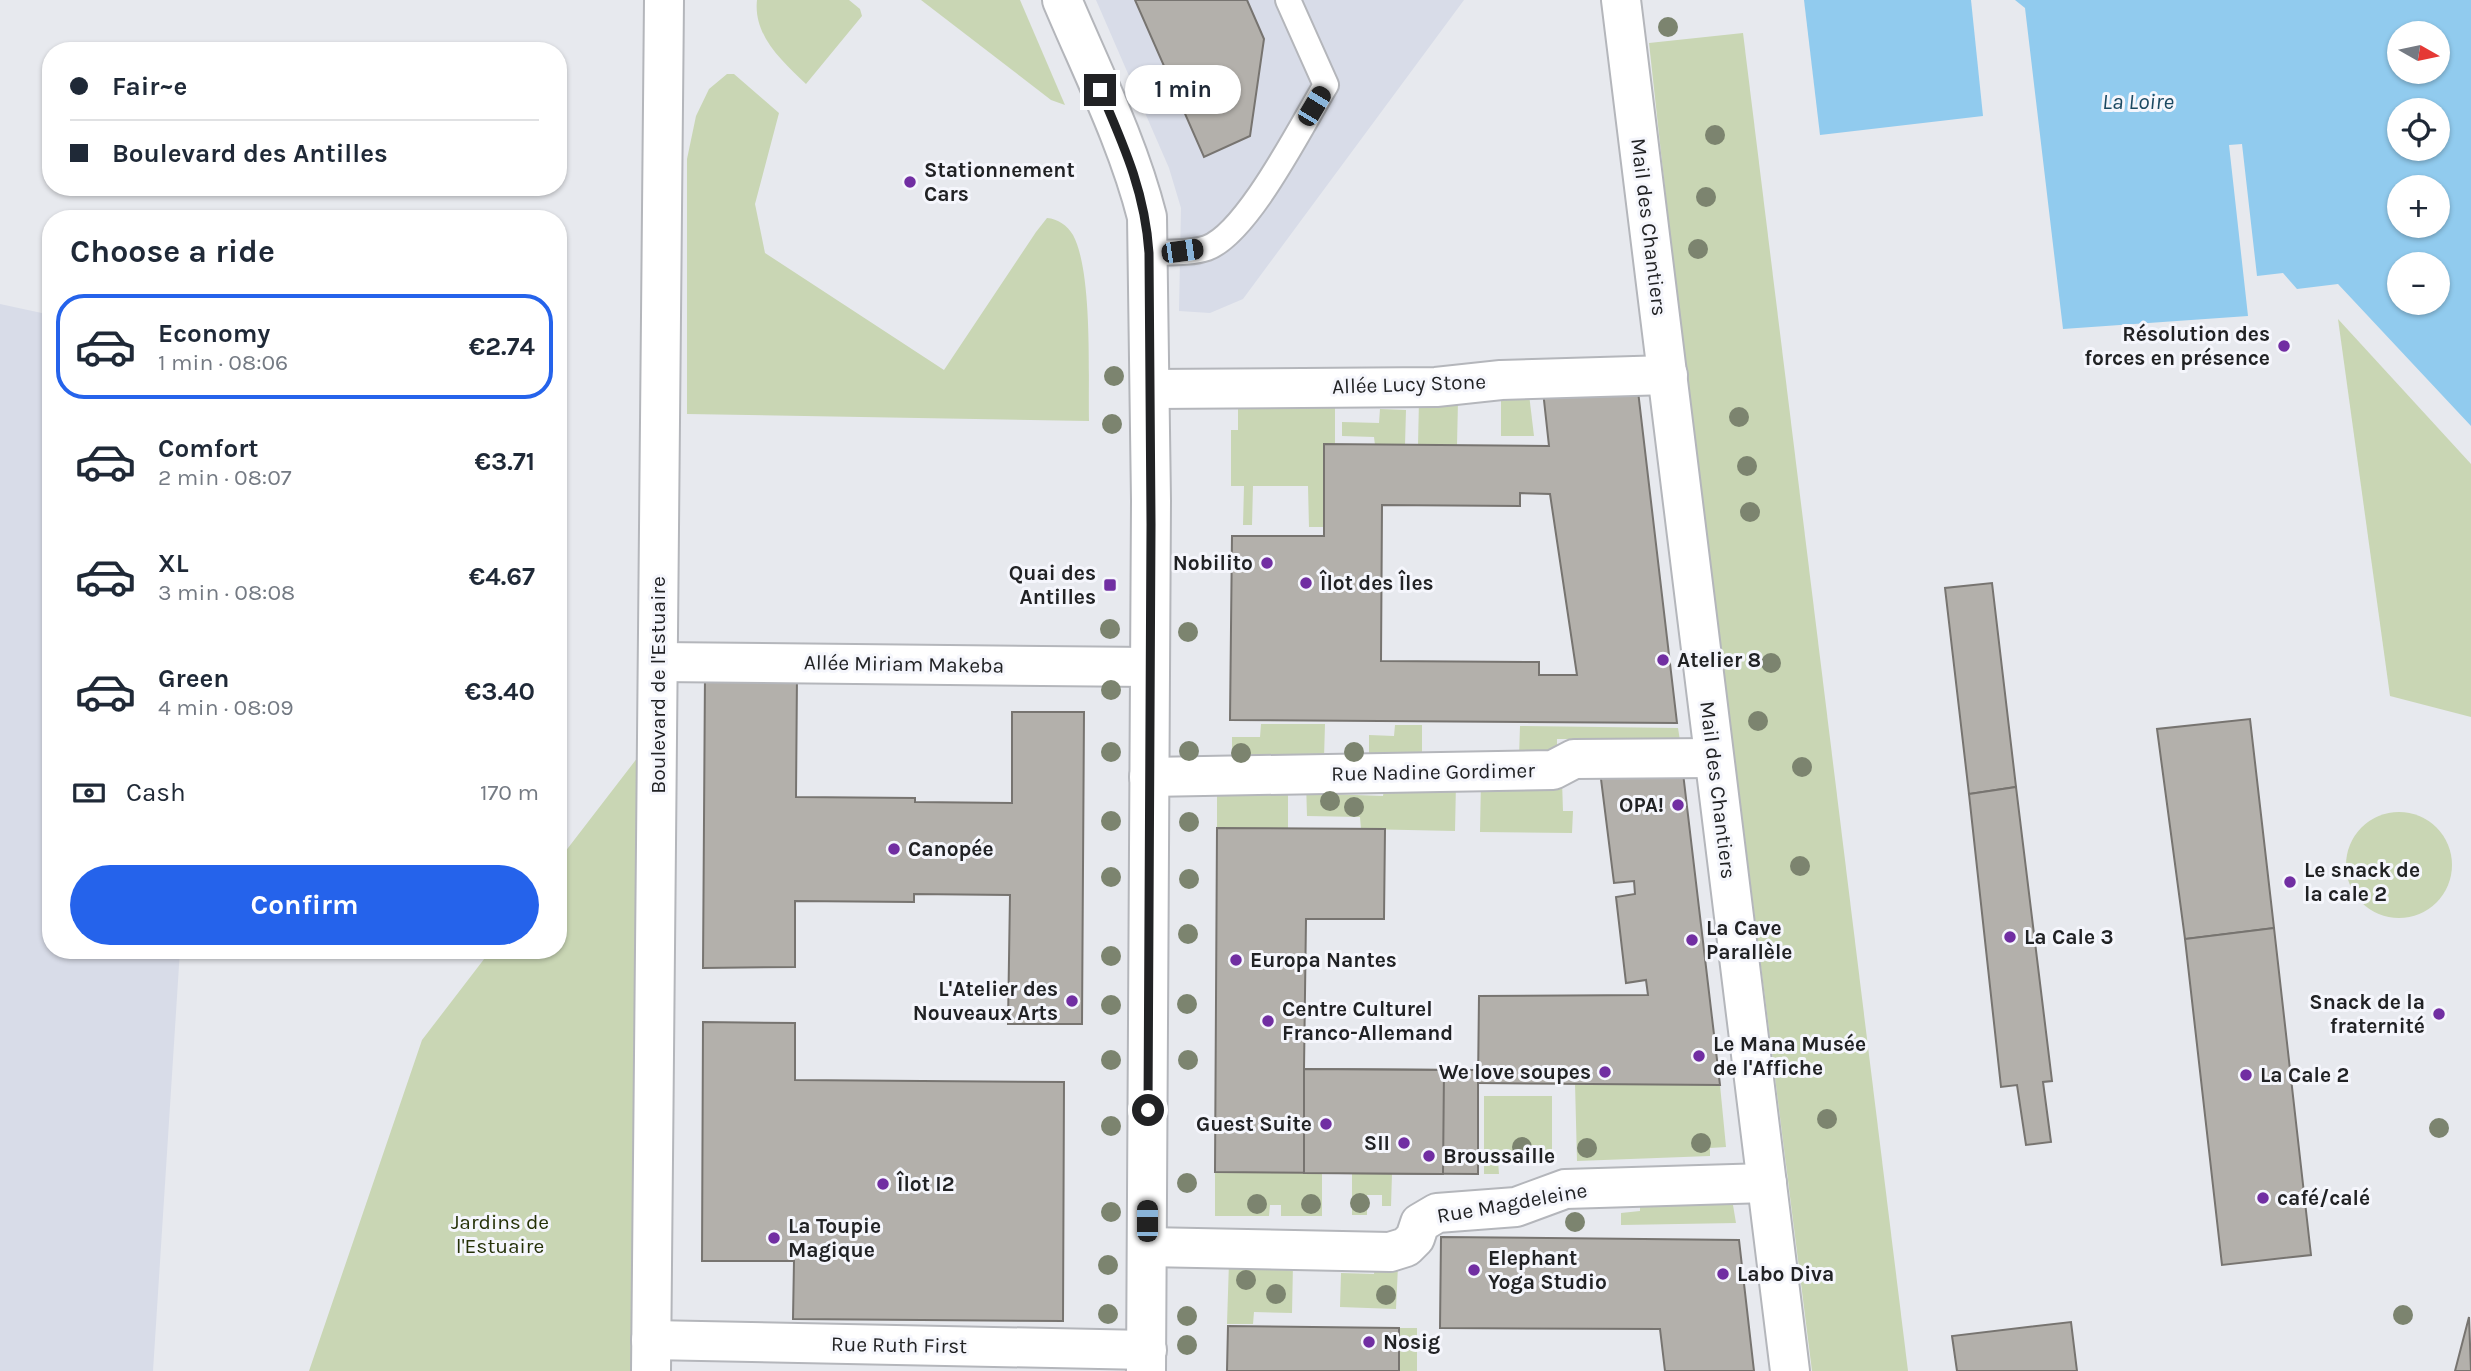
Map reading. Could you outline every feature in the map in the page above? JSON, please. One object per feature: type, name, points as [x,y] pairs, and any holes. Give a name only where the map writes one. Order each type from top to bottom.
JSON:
[{"type":"street","name":"Boulevard de l'Estuaire","points":[[651,1355],[664,0]]},
{"type":"street","points":[[1062,0],[1139,185],[1147,217],[1151,389],[1147,1360]]},
{"type":"street","name":"Mail des Chantiers","points":[[1621,0],[1790,1371]]},
{"type":"street","name":"Allée Lucy Stone","points":[[1151,389],[1436,387],[1501,380],[1668,375]]},
{"type":"street","name":"Allée Miriam Makeba","points":[[658,662],[1149,667]]},
{"type":"street","name":"Rue Nadine Gordimer","points":[[1149,777],[1553,770],[1574,759],[1713,758]]},
{"type":"street","name":"Rue Magdeleine","points":[[1147,1247],[1390,1252],[1406,1247],[1415,1238],[1420,1223],[1437,1213],[1516,1207],[1565,1189],[1767,1183]]},
{"type":"street","name":"Rue Ruth First","points":[[651,1355],[1147,1360]]},
{"type":"lane","points":[[1149,253],[1207,248],[1226,235],[1252,207],[1326,85],[1288,0]]},
{"type":"shaded area","points":[[1096,0],[1464,0],[1243,299],[1210,313],[1179,311],[1181,208],[1169,168]]},
{"type":"shaded area","points":[[0,304],[42,313],[42,959],[179,959],[153,1371],[0,1371]]},
{"type":"green space","points":[[757,0],[849,0],[860,9],[862,16],[806,84],[779,57],[765,37],[757,13]]},
{"type":"green space","points":[[921,0],[1020,0],[1065,105],[1051,100]]},
{"type":"green space","points":[[1743,33],[1908,1371],[1812,1371],[1678,308],[1649,43]]},
{"type":"green space","points":[[727,74],[734,74],[779,113],[755,204],[765,253],[944,370],[1047,218],[1068,228],[1079,252],[1087,299],[1089,421],[687,414],[687,159],[696,116],[709,89]]},
{"type":"green space","points":[[2338,319],[2471,464],[2471,717],[2390,696]]},
{"type":"green space","points":[[1528,386],[1534,436],[1501,436],[1501,392]]},
{"type":"green space","points":[[1238,400],[1325,401],[1326,408],[1335,408],[1335,444],[1324,445],[1324,527],[1309,527],[1308,486],[1253,486],[1252,525],[1243,525],[1244,486],[1231,486],[1231,430],[1238,430]]},
{"type":"green space","points":[[1419,400],[1458,401],[1457,445],[1418,445]]},
{"type":"green space","points":[[1380,409],[1406,410],[1405,445],[1375,445],[1374,437],[1342,436],[1342,422],[1379,423]]},
{"type":"green space","points":[[1261,724],[1325,724],[1324,758],[1232,765],[1232,737],[1260,737]]},
{"type":"green space","points":[[1395,725],[1422,725],[1422,757],[1369,757],[1369,735],[1394,736]]},
{"type":"green space","points":[[1520,726],[1678,728],[1681,747],[1590,745],[1589,739],[1557,739],[1557,758],[1519,758]]},
{"type":"green space","name":"Jardins de l'Estuaire","points":[[638,757],[637,1371],[309,1371],[422,1040],[484,959],[567,959],[567,849]]},
{"type":"green space","points":[[1481,780],[1562,781],[1563,811],[1573,811],[1572,833],[1480,832]]},
{"type":"green space","points":[[1306,782],[1327,782],[1327,794],[1383,796],[1385,782],[1456,783],[1455,831],[1361,829],[1360,817],[1307,816]]},
{"type":"green space","points":[[1288,785],[1288,828],[1217,828],[1217,794]]},
{"type":"green space","points":[[2399,812],[2419,816],[2436,828],[2448,845],[2452,865],[2448,885],[2436,902],[2419,914],[2399,918],[2379,914],[2362,902],[2350,885],[2346,865],[2350,845],[2362,828],[2379,816]]},
{"type":"green space","points":[[1575,1083],[1720,1085],[1726,1147],[1710,1148],[1710,1156],[1577,1161]]},
{"type":"green space","points":[[1484,1096],[1552,1096],[1552,1160],[1498,1161],[1499,1174],[1484,1174]]},
{"type":"green space","points":[[1215,1172],[1322,1173],[1322,1216],[1281,1216],[1281,1205],[1270,1205],[1269,1216],[1215,1216]]},
{"type":"green space","points":[[1352,1173],[1392,1174],[1391,1206],[1382,1206],[1382,1195],[1367,1195],[1367,1215],[1352,1215]]},
{"type":"green space","points":[[1731,1193],[1736,1223],[1621,1225],[1621,1213],[1640,1211],[1640,1199]]},
{"type":"green space","points":[[1229,1262],[1293,1264],[1292,1313],[1254,1312],[1253,1324],[1227,1324]]},
{"type":"green space","points":[[1375,1265],[1398,1266],[1396,1309],[1340,1307],[1341,1273],[1374,1274]]},
{"type":"green space","points":[[1399,1328],[1417,1328],[1417,1371],[1399,1371]]},
{"type":"water","points":[[1804,0],[1971,0],[1983,116],[1820,135]]},
{"type":"water","name":"La Loire","points":[[2015,0],[2471,0],[2471,426],[2338,284],[2297,289],[2283,273],[2257,276],[2242,144],[2229,145],[2248,316],[2063,329],[2025,8]]},
{"type":"building","points":[[1135,0],[1247,0],[1264,39],[1250,136],[1204,157]]},
{"type":"building","name":"Îlot des Îles","points":[[1543,391],[1638,391],[1677,723],[1230,720],[1232,536],[1324,536],[1324,444],[1549,446]],"holes":[[[1520,493],[1550,494],[1577,675],[1539,675],[1539,662],[1381,661],[1382,505],[1520,506]]]},
{"type":"building","points":[[1992,583],[2016,787],[1969,794],[1945,588]]},
{"type":"building","name":"Canopée","points":[[705,673],[797,674],[796,797],[915,798],[915,802],[1012,803],[1012,712],[1084,712],[1082,1024],[1008,1024],[1010,895],[914,894],[914,902],[795,901],[795,967],[703,968]]},
{"type":"building","points":[[2250,719],[2274,928],[2185,939],[2157,729]]},
{"type":"building","points":[[1600,771],[1683,773],[1720,1085],[1478,1083],[1479,996],[1648,995],[1646,980],[1626,983],[1616,897],[1635,894],[1634,881],[1614,883]]},
{"type":"building","name":"La Cale 3","points":[[2016,787],[2052,1081],[2043,1082],[2051,1142],[2026,1145],[2017,1085],[2001,1087],[1969,794]]},
{"type":"building","points":[[1217,828],[1385,829],[1384,919],[1306,919],[1304,1069],[1478,1070],[1478,1174],[1215,1172]]},
{"type":"building","name":"La Cale 2","points":[[2274,928],[2311,1255],[2222,1265],[2185,939]]},
{"type":"building","name":"Îlot I2","points":[[703,1022],[795,1023],[795,1080],[1064,1082],[1063,1321],[793,1319],[794,1261],[702,1261]]},
{"type":"building","points":[[1304,1069],[1444,1070],[1443,1174],[1304,1173]]},
{"type":"building","points":[[1441,1237],[1739,1240],[1754,1371],[1665,1371],[1660,1329],[1440,1328]]},
{"type":"building","points":[[2469,1317],[2471,1371],[2455,1371]]},
{"type":"building","points":[[2071,1322],[2077,1371],[1957,1371],[1952,1336]]},
{"type":"building","points":[[1228,1326],[1399,1328],[1399,1371],[1227,1371]]},
{"type":"place","name":"Stationnement Cars","points":[[910,182]]},
{"type":"place","name":"Résolution des forces en présence","points":[[2284,346]]},
{"type":"place","name":"Nobilito","points":[[1267,563]]},
{"type":"place","name":"Îlot des Îles","points":[[1306,583]]},
{"type":"place","name":"Quai des Antilles","points":[[1110,585]]},
{"type":"place","name":"Atelier 8","points":[[1663,660]]},
{"type":"place","name":"OPA!","points":[[1678,805]]},
{"type":"place","name":"Canopée","points":[[894,849]]},
{"type":"place","name":"Le snack de la cale 2","points":[[2290,882]]},
{"type":"place","name":"La Cale 3","points":[[2010,937]]},
{"type":"place","name":"La Cave Parallèle","points":[[1692,940]]},
{"type":"place","name":"Europa Nantes","points":[[1236,960]]},
{"type":"place","name":"L'Atelier des Nouveaux Arts","points":[[1072,1001]]},
{"type":"place","name":"Snack de la fraternité","points":[[2439,1014]]},
{"type":"place","name":"Centre Culturel Franco-Allemand","points":[[1268,1021]]},
{"type":"place","name":"Le Mana Musée de l'Affiche","points":[[1699,1056]]},
{"type":"place","name":"We love soupes","points":[[1605,1072]]},
{"type":"place","name":"La Cale 2","points":[[2246,1075]]},
{"type":"place","name":"Guest Suite","points":[[1326,1124]]},
{"type":"place","name":"SII","points":[[1404,1143]]},
{"type":"place","name":"Broussaille","points":[[1429,1156]]},
{"type":"place","name":"Îlot I2","points":[[883,1184]]},
{"type":"place","name":"café/calé","points":[[2263,1198]]},
{"type":"place","name":"La Toupie Magique","points":[[774,1238]]},
{"type":"place","name":"Elephant Yoga Studio","points":[[1474,1270]]},
{"type":"place","name":"Labo Diva","points":[[1723,1274]]},
{"type":"place","name":"Nosig","points":[[1369,1342]]},
{"type":"route","points":[[1100,90],[1139,185],[1147,217],[1149,253],[1151,591],[1148,1110]]}]
